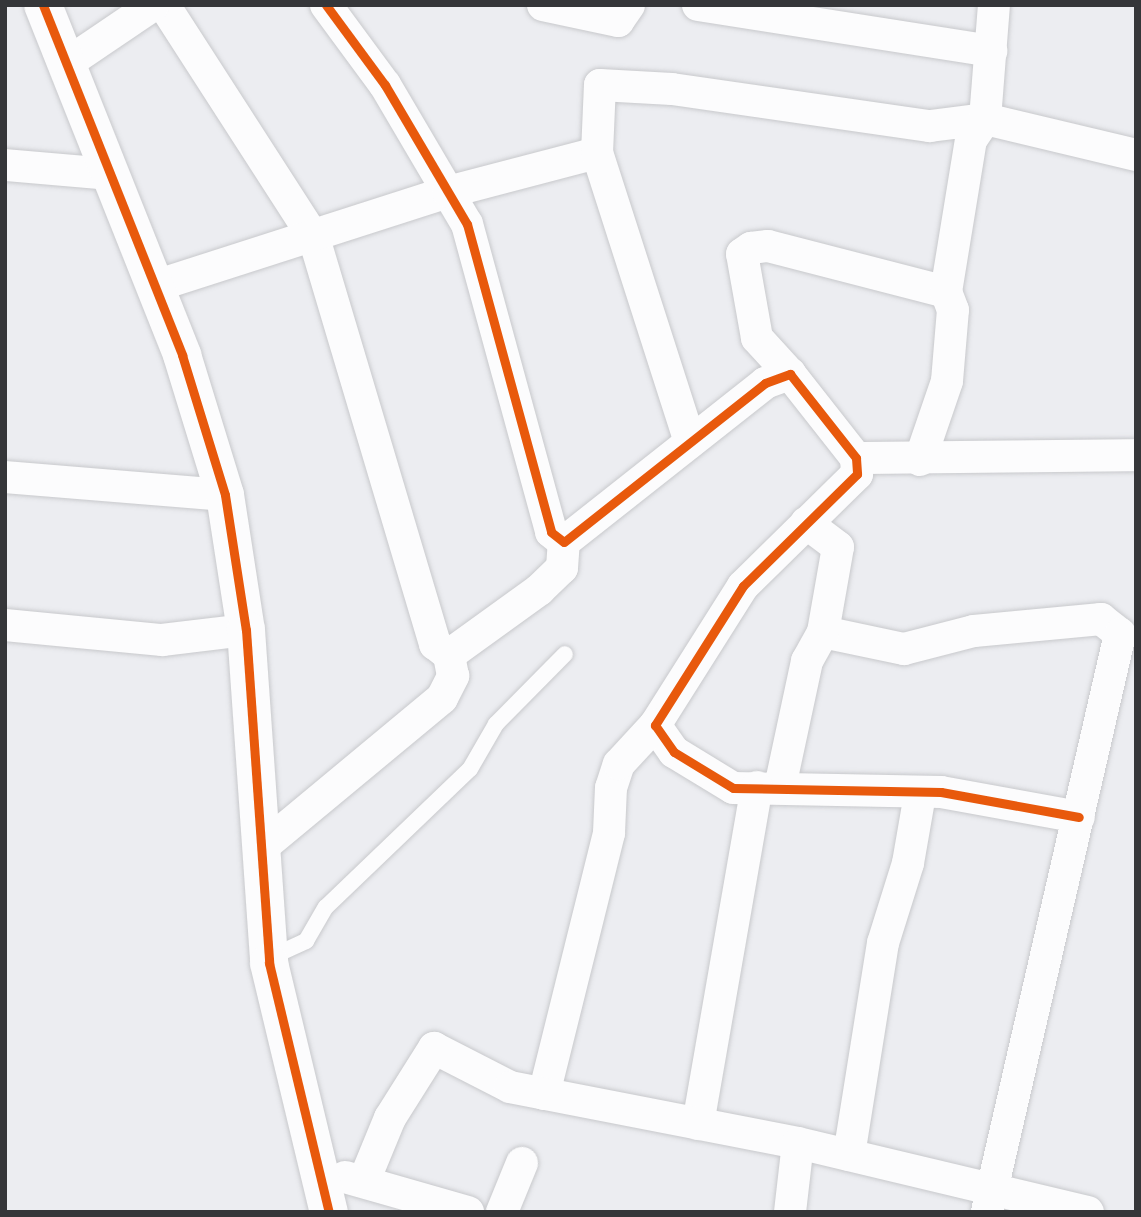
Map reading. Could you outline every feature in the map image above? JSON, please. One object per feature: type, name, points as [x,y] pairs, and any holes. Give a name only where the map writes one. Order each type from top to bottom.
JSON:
[{"type":"street","points":[[43,5],[155,286],[225,495],[246,630],[265,845],[269,958],[329,1212]]},
{"type":"street","points":[[66,64],[153,5]]},
{"type":"street","points":[[164,5],[314,237],[435,644],[449,655],[453,676],[442,698],[265,845]]},
{"type":"street","points":[[326,5],[385,85],[467,224],[551,532],[564,542]]},
{"type":"street","points":[[543,5],[618,20],[629,5]]},
{"type":"street","points":[[698,5],[991,51]]},
{"type":"street","points":[[920,460],[947,381],[953,310],[946,292],[971,140],[985,119],[995,5]]},
{"type":"street","points":[[690,442],[597,153],[600,85],[606,82],[904,124],[985,119],[1136,155]]},
{"type":"street","points":[[155,286],[448,192],[597,153]]},
{"type":"street","points":[[5,165],[110,174]]},
{"type":"street","points":[[544,1094],[609,833],[611,788],[619,764],[655,725],[743,586],[857,474],[856,457],[790,374],[757,338],[742,254],[751,248],[768,246],[946,292]]},
{"type":"street","points":[[449,655],[539,590],[562,568],[564,542],[765,383],[790,374]]},
{"type":"street","points":[[856,457],[920,460],[1136,455]]},
{"type":"street","points":[[5,477],[225,495]]},
{"type":"street","points":[[698,1124],[769,787],[807,661],[824,632],[838,547],[806,523]]},
{"type":"street","points":[[824,632],[904,649],[974,631],[1101,619],[1126,625],[1120,634],[991,1201]]},
{"type":"street","points":[[5,625],[162,640],[246,630]]},
{"type":"street","points":[[655,725],[674,752],[721,780],[769,787],[920,794],[941,792],[1079,817]]},
{"type":"street","points":[[849,1155],[883,943],[908,863],[920,794]]},
{"type":"street","points":[[364,1181],[390,1118],[435,1048],[510,1087],[849,1155],[991,1201],[1088,1212]]},
{"type":"street","points":[[790,1212],[798,1143]]},
{"type":"street","points":[[502,1212],[522,1163]]},
{"type":"street","points":[[319,1172],[364,1181],[468,1212]]},
{"type":"lane","points":[[269,958],[306,941],[326,907],[470,769],[496,724],[565,654]]},
{"type":"cycle path","points":[[43,5],[182,355],[225,495],[246,630],[269,963],[329,1212]]},
{"type":"cycle path","points":[[326,5],[385,85],[467,224],[551,532],[564,542],[765,383],[790,374],[856,458],[857,474],[743,586],[655,725],[674,752],[733,788],[941,792],[1079,817]]}]
